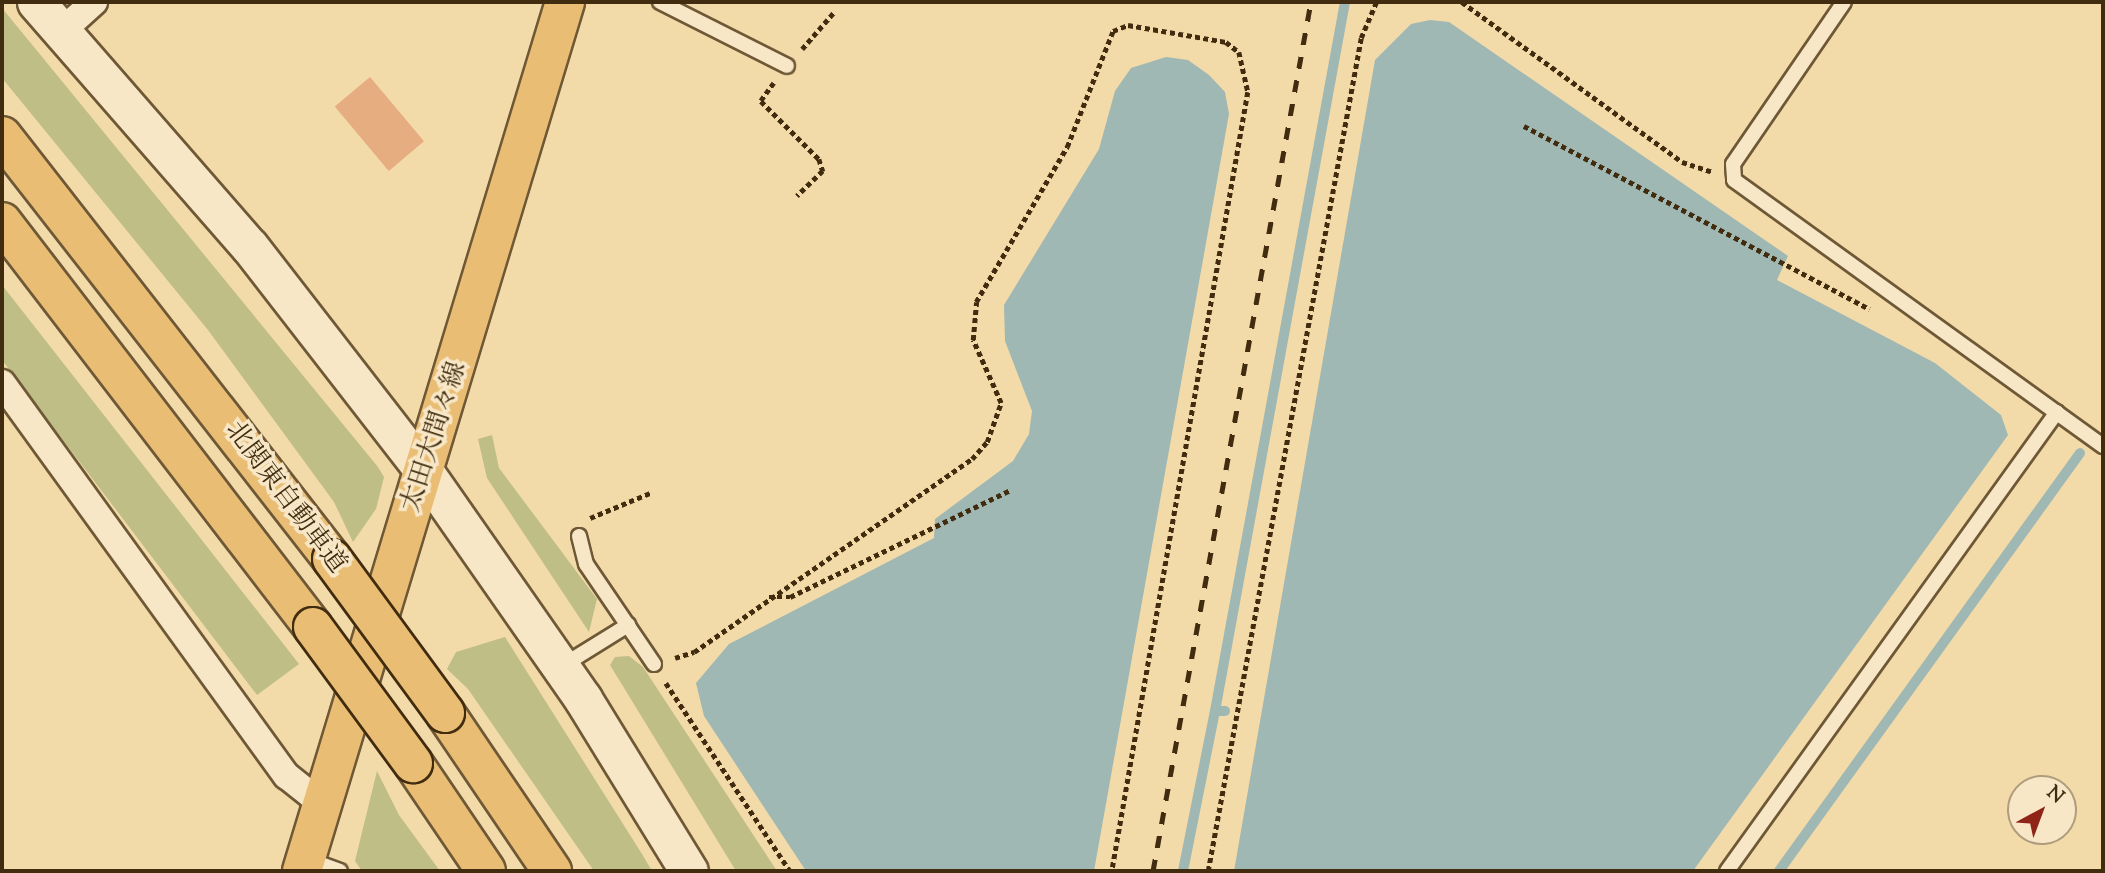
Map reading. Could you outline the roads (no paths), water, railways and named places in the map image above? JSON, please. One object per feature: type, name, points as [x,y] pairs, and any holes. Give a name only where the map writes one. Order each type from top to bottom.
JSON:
[{"type":"main road","name":"太田大間々線","points":[[316,867],[321,803],[565,2]]},
{"type":"main road","name":"北関東自動車道","points":[[2,136],[332,558],[445,713],[552,871]]},
{"type":"main road","name":"北関東自動車道","points":[[2,222],[313,627],[413,763],[486,871]]},
{"type":"street","points":[[36,2],[243,239],[424,471],[561,667],[690,871]]},
{"type":"street","points":[[62,30],[94,2]]},
{"type":"street","points":[[2,383],[287,776],[321,803]]},
{"type":"lane","points":[[660,2],[787,66]]},
{"type":"lane","points":[[1844,2],[1733,163],[1734,180],[2103,446]]},
{"type":"lane","points":[[1727,871],[2057,412]]},
{"type":"lane","points":[[579,536],[586,564],[654,664]]},
{"type":"lane","points":[[561,667],[628,625]]},
{"type":"water","points":[[1430,20],[1449,22],[1788,256],[1777,280],[1935,363],[2001,415],[2008,435],[1693,871],[1234,871],[1375,60],[1411,24]]},
{"type":"water","points":[[1166,57],[1188,60],[1209,75],[1225,92],[1229,114],[1094,871],[806,871],[704,716],[696,683],[729,644],[934,538],[935,519],[1013,461],[1029,434],[1032,411],[1005,341],[1004,305],[1099,149],[1115,91],[1131,68]]},
{"type":"waterway","points":[[1225,711],[1215,711],[1345,2]]},
{"type":"waterway","points":[[1779,871],[2080,453]]},
{"type":"waterway","points":[[1183,871],[1215,711]]},
{"type":"railway","points":[[1153,871],[1311,2]]}]
